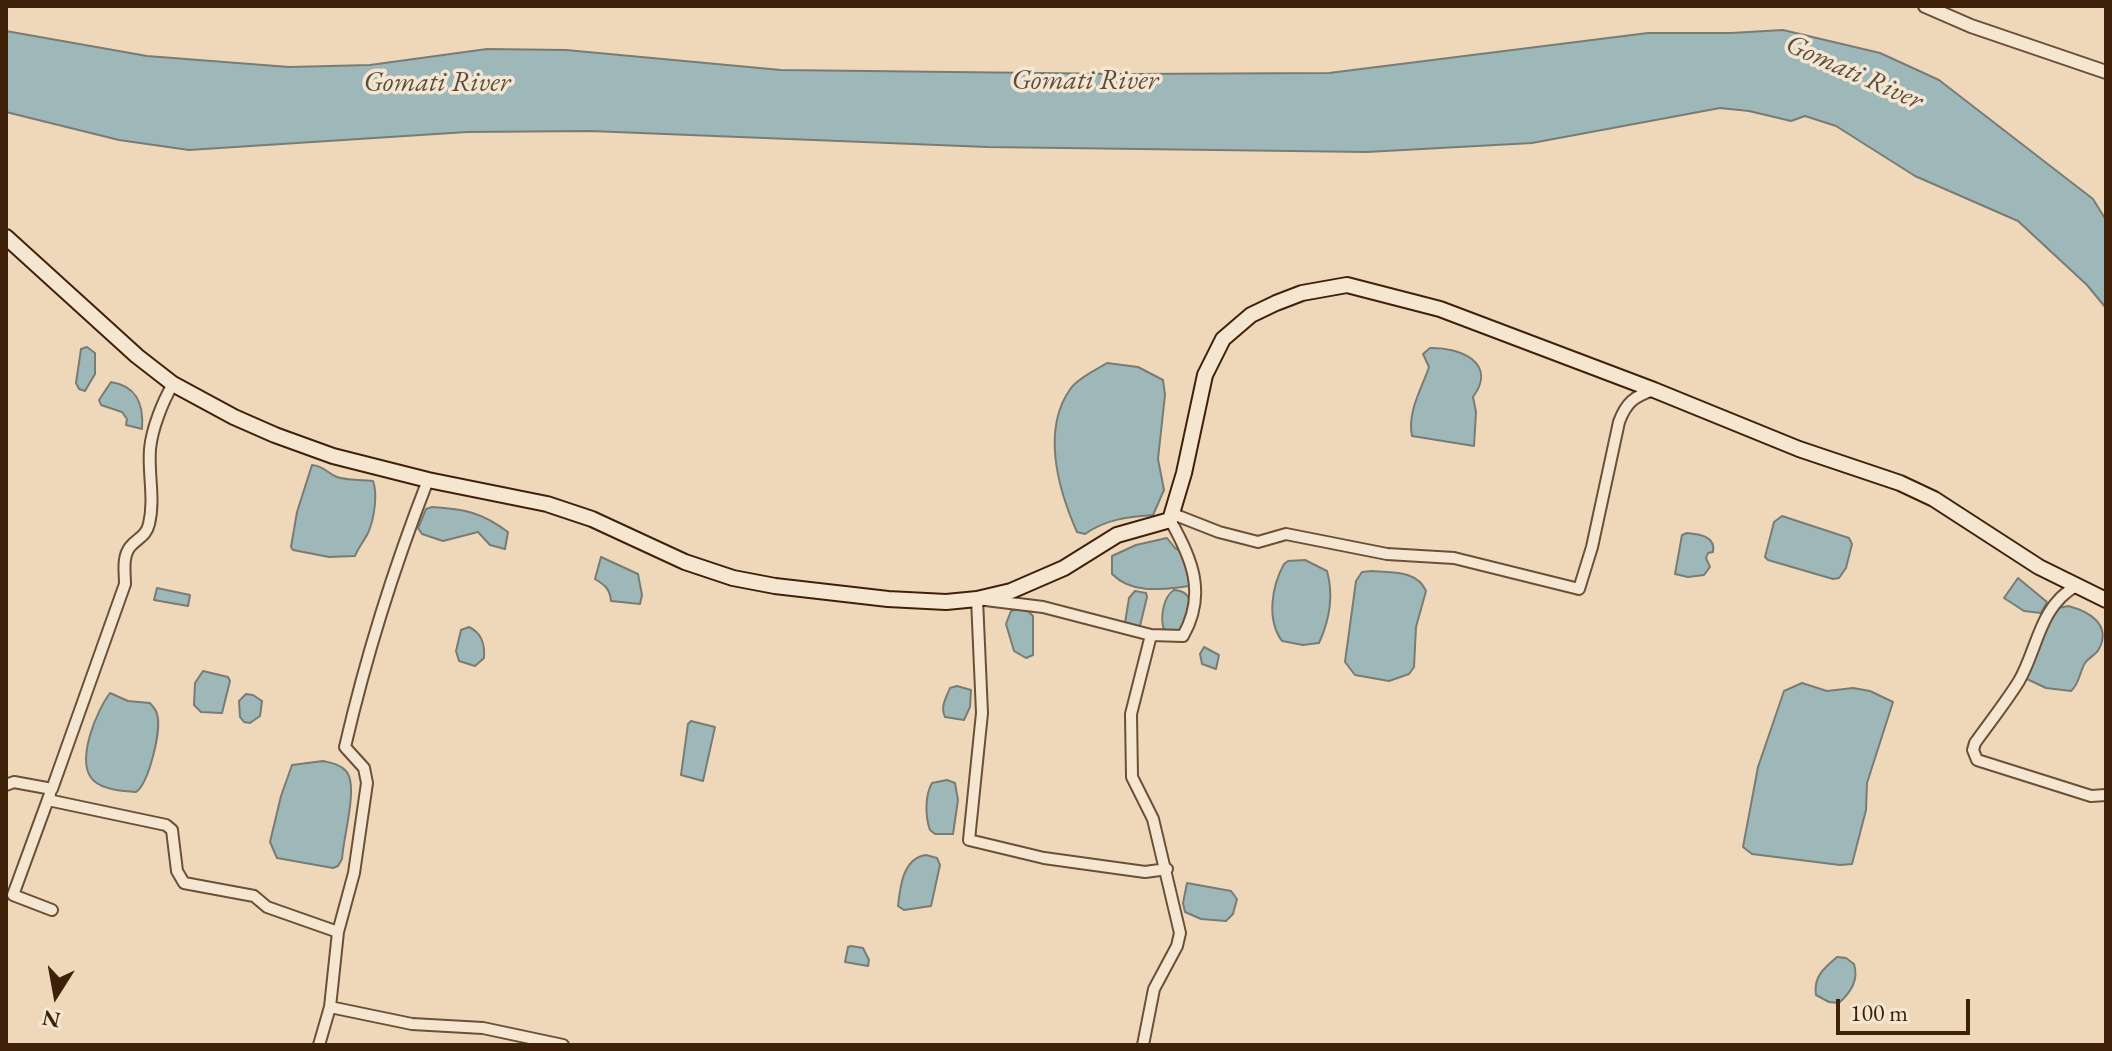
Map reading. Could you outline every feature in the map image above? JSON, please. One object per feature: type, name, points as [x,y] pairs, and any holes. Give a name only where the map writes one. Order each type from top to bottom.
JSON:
[{"type":"main road","points":[[6,237],[137,356],[173,384],[234,417],[333,456],[428,480],[547,504],[592,519],[685,562],[733,578],[775,586],[888,599],[946,602],[977,599],[1011,591],[1064,568],[1117,535],[1172,517],[1205,375],[1223,339],[1251,315],[1302,293],[1347,285],[1440,309],[1799,449],[1900,483],[1934,499],[2039,567],[2106,600]]},
{"type":"street","points":[[1925,6],[1971,26],[2106,72]]},
{"type":"street","points":[[52,910],[13,895],[125,584],[126,554],[148,529],[152,498],[150,448],[166,396],[173,384]]},
{"type":"street","points":[[1172,517],[1258,542],[1286,534],[1387,554],[1454,558],[1579,589],[1625,406],[1633,398],[1654,390]]},
{"type":"street","points":[[319,1045],[330,1007],[338,932],[354,873],[367,783],[364,768],[345,747],[403,543],[428,480]]},
{"type":"street","points":[[1167,869],[1145,872],[1044,858],[969,840],[982,713],[977,599],[1043,607],[1151,635],[1183,636],[1191,620],[1195,570],[1172,517]]},
{"type":"street","points":[[2076,586],[2058,598],[2035,639],[2020,679],[1973,750],[1977,760],[2091,796],[2106,795]]},
{"type":"street","points":[[1143,1045],[1154,989],[1177,946],[1180,933],[1153,819],[1132,777],[1131,714],[1151,635]]},
{"type":"street","points":[[6,785],[14,782],[52,789]]},
{"type":"street","points":[[48,800],[166,825],[172,830],[177,871],[184,883],[254,896],[263,905],[338,932]]},
{"type":"street","points":[[330,1007],[412,1024],[483,1028],[518,1040],[563,1045]]},
{"type":"water","name":"Gomati River","points":[[1783,30],[1880,53],[1939,80],[2093,199],[2106,220],[2106,308],[2087,285],[2018,221],[1915,176],[1836,126],[1805,116],[1791,121],[1720,108],[1532,143],[1367,152],[987,147],[591,131],[467,132],[189,150],[119,140],[6,112],[6,31],[147,56],[289,67],[370,65],[487,49],[566,50],[781,70],[1125,74],[1329,73],[1648,33]]},
{"type":"water","points":[[87,347],[95,353],[95,374],[85,391],[79,389],[76,383],[81,349]]},
{"type":"water","points":[[1430,348],[1453,350],[1472,359],[1478,366],[1480,385],[1473,397],[1476,412],[1474,446],[1412,436],[1413,409],[1429,367],[1423,354]]},
{"type":"water","points":[[1107,363],[1138,367],[1163,380],[1165,395],[1158,459],[1164,490],[1153,515],[1109,522],[1085,534],[1077,532],[1059,478],[1055,440],[1057,422],[1062,404],[1074,384]]},
{"type":"water","points":[[111,382],[127,388],[137,398],[142,412],[142,429],[126,425],[127,419],[122,412],[101,405],[99,400]]},
{"type":"water","points":[[312,465],[341,478],[373,481],[375,500],[372,521],[355,556],[329,557],[291,547],[297,512]]},
{"type":"water","points":[[426,509],[463,511],[489,520],[508,532],[505,549],[490,545],[478,532],[443,541],[422,534],[418,528]]},
{"type":"water","points":[[1782,516],[1849,538],[1852,544],[1846,568],[1839,578],[1833,579],[1765,557],[1774,522]]},
{"type":"water","points":[[1682,535],[1701,535],[1712,542],[1713,552],[1708,553],[1706,558],[1710,567],[1704,575],[1688,577],[1675,574]]},
{"type":"water","points":[[1167,538],[1175,548],[1186,554],[1191,568],[1190,586],[1139,588],[1120,581],[1112,574],[1112,556],[1136,545]]},
{"type":"water","points":[[601,557],[638,574],[642,595],[640,604],[611,601],[606,588],[595,579]]},
{"type":"water","points":[[1305,560],[1327,571],[1330,598],[1326,625],[1319,643],[1303,645],[1282,641],[1274,623],[1272,602],[1284,564]]},
{"type":"water","points":[[1362,572],[1410,576],[1417,579],[1426,591],[1416,627],[1414,667],[1409,674],[1389,681],[1355,675],[1345,662],[1356,581]]},
{"type":"water","points":[[2018,578],[2047,602],[2041,613],[2024,611],[2004,598]]},
{"type":"water","points":[[157,588],[190,595],[188,606],[154,600]]},
{"type":"water","points":[[1174,590],[1187,595],[1190,605],[1182,631],[1169,632],[1164,630],[1163,614],[1167,598]]},
{"type":"water","points":[[1135,591],[1146,593],[1147,597],[1137,628],[1125,623],[1129,598]]},
{"type":"water","points":[[2068,606],[2090,615],[2102,632],[2099,649],[2085,663],[2071,691],[2046,688],[2027,679],[2027,669],[2054,609]]},
{"type":"water","points":[[1027,610],[1033,616],[1033,655],[1026,658],[1014,651],[1006,624],[1011,611]]},
{"type":"water","points":[[469,627],[480,636],[484,648],[484,658],[475,666],[459,661],[456,651],[461,630]]},
{"type":"water","points":[[1204,647],[1219,655],[1216,669],[1202,664],[1200,654]]},
{"type":"water","points":[[203,671],[228,677],[230,681],[222,713],[201,712],[194,705],[195,683]]},
{"type":"water","points":[[1802,683],[1827,691],[1853,688],[1870,691],[1893,702],[1867,783],[1866,810],[1852,864],[1752,854],[1743,847],[1758,767],[1784,691]]},
{"type":"water","points":[[957,686],[971,690],[970,707],[964,720],[945,717],[943,710],[950,688]]},
{"type":"water","points":[[110,693],[128,701],[150,703],[157,714],[158,731],[153,755],[141,787],[136,792],[103,786],[88,773],[86,762],[90,737],[99,711]]},
{"type":"water","points":[[246,694],[262,701],[260,716],[250,723],[240,717],[239,701]]},
{"type":"water","points":[[691,721],[715,727],[703,781],[681,775],[688,724]]},
{"type":"water","points":[[323,761],[344,769],[350,778],[351,788],[342,859],[333,868],[277,858],[270,842],[292,765]]},
{"type":"water","points":[[947,780],[955,783],[958,800],[953,834],[935,834],[930,830],[927,818],[928,793],[932,783]]},
{"type":"water","points":[[926,855],[937,858],[940,865],[931,906],[904,910],[898,906],[904,874],[912,862]]},
{"type":"water","points":[[1187,883],[1231,891],[1237,899],[1233,914],[1226,921],[1201,919],[1185,912],[1183,903]]},
{"type":"water","points":[[848,947],[863,948],[869,960],[868,966],[845,962]]},
{"type":"water","points":[[1837,957],[1846,958],[1854,964],[1855,970],[1853,985],[1839,1003],[1816,995],[1820,973]]}]
